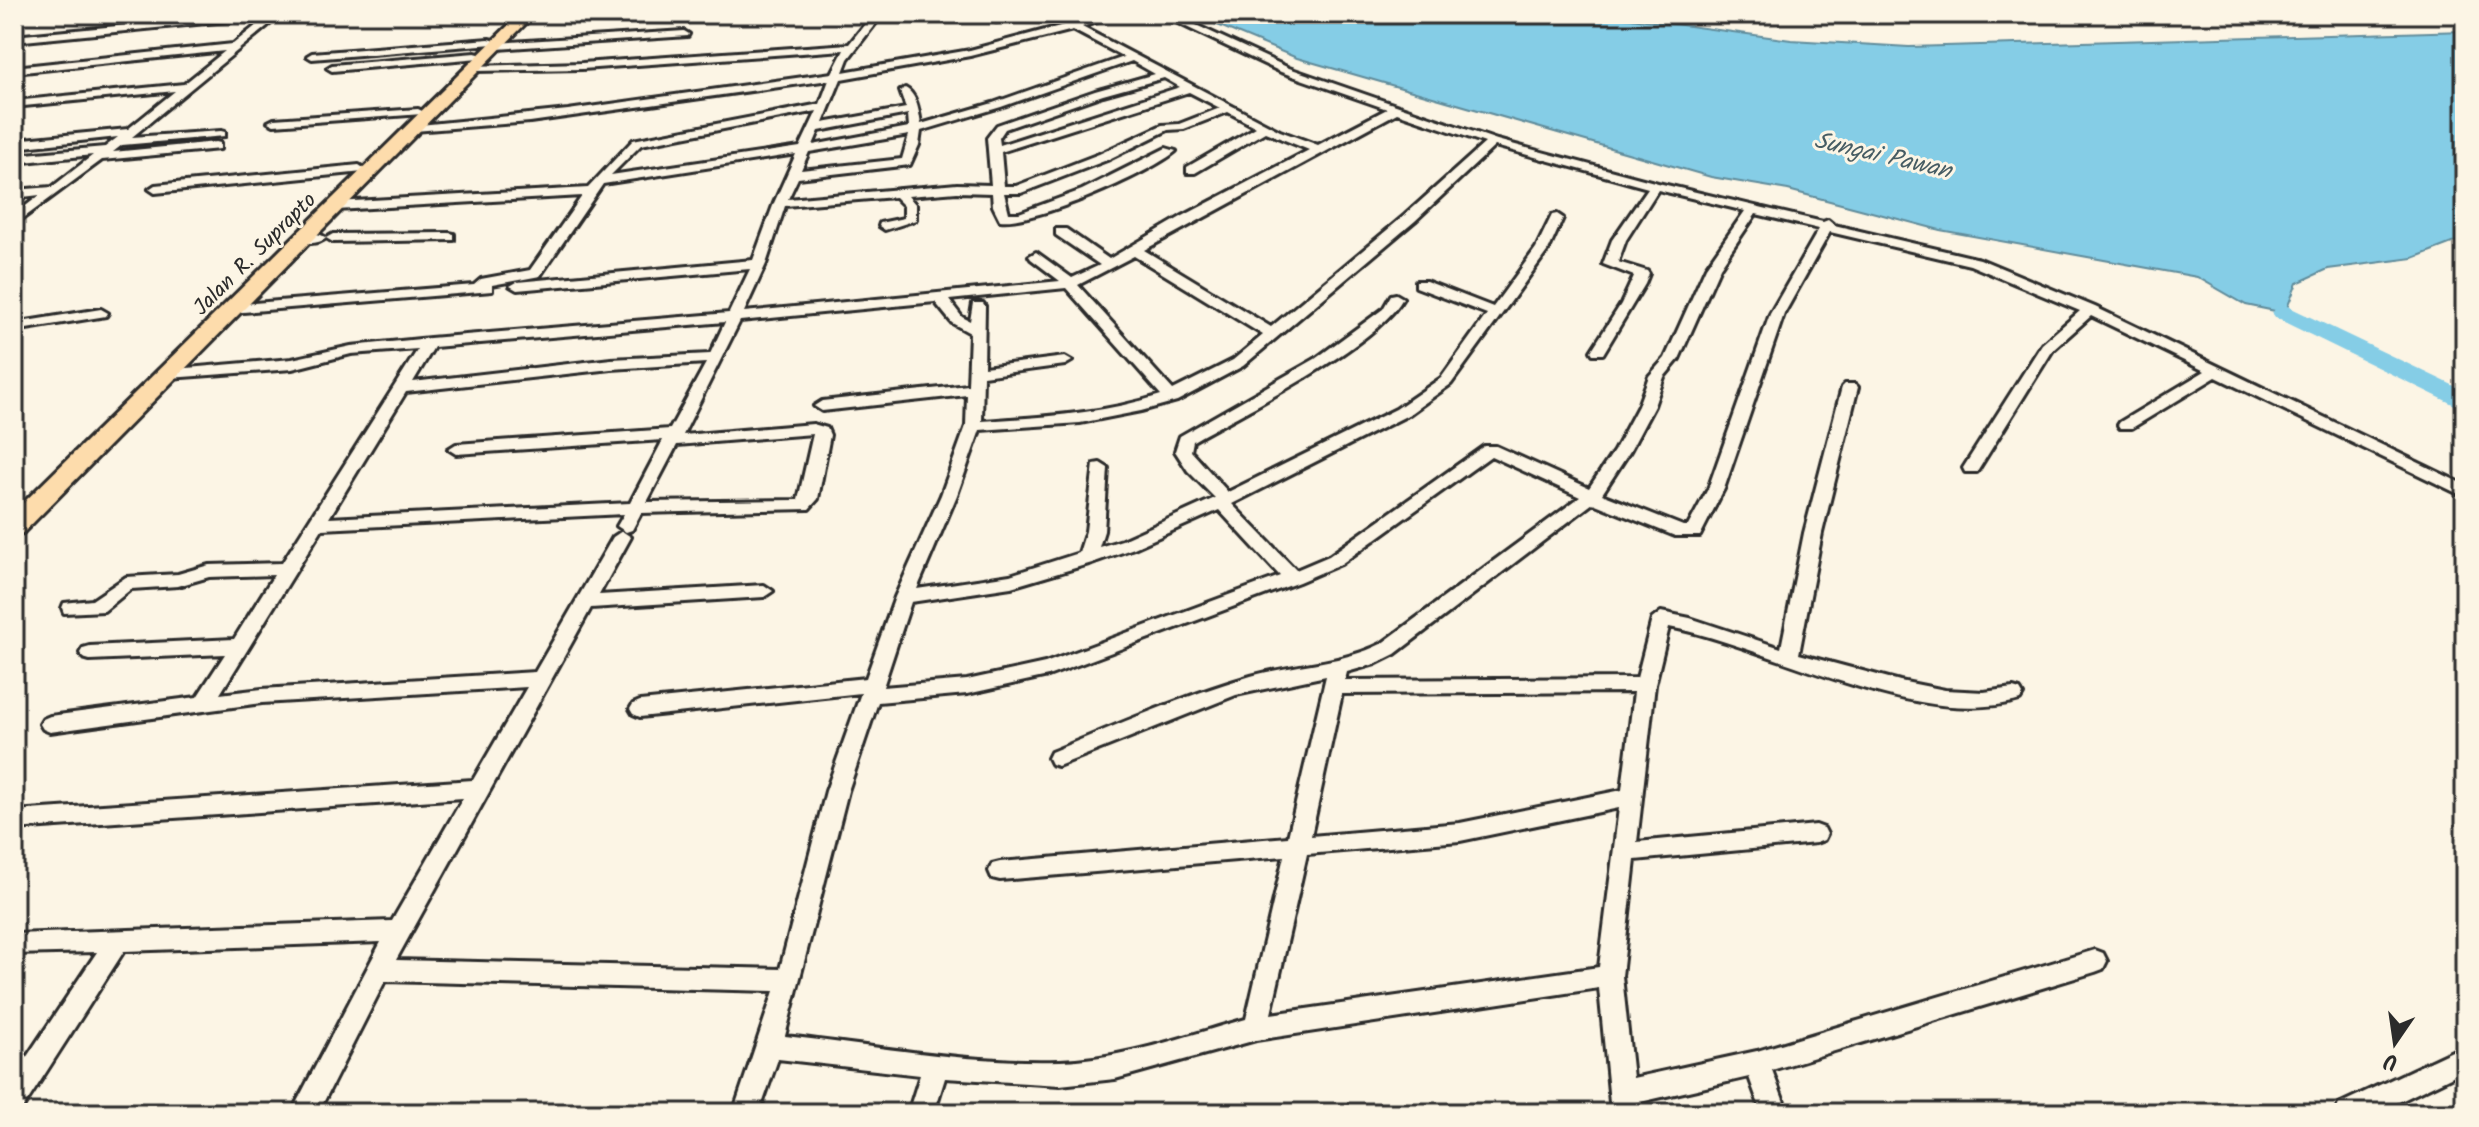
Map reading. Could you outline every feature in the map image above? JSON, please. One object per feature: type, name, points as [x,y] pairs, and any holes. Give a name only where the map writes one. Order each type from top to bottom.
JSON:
[{"type":"highway","name":"Jalan R. Suprapto","points":[[489,48],[517,14]]},
{"type":"highway","name":"Jalan R. Suprapto","points":[[14,527],[231,309],[316,231],[416,120],[528,14]]},
{"type":"highway","name":"Jalan R. Suprapto","points":[[14,508],[316,231],[359,169],[416,120]]},
{"type":"street","points":[[14,39],[274,14]]},
{"type":"street","points":[[14,221],[132,132],[274,14]]},
{"type":"street","points":[[304,1113],[399,931],[588,602],[716,358],[759,264],[780,203],[849,47],[878,14]]},
{"type":"street","points":[[274,122],[560,114],[837,76],[993,49],[1076,28],[1115,14]]},
{"type":"street","points":[[1164,14],[1285,70],[1493,142],[1655,186],[1828,224],[1975,262],[2090,310],[2465,492]]},
{"type":"street","points":[[1076,28],[1264,127],[1320,150]]},
{"type":"street","points":[[312,56],[489,48],[684,34]]},
{"type":"street","points":[[14,70],[236,47]]},
{"type":"street","points":[[332,68],[489,48],[582,66],[849,47]]},
{"type":"street","points":[[336,206],[595,186],[802,152],[915,130],[1134,57]]},
{"type":"street","points":[[1167,74],[1001,127],[993,138],[1001,212],[1008,218],[1020,218],[1170,151]]},
{"type":"street","points":[[1138,83],[1166,95]]},
{"type":"street","points":[[14,104],[186,87]]},
{"type":"street","points":[[995,150],[1192,87]]},
{"type":"street","points":[[792,175],[903,163],[908,159],[915,130],[914,110],[905,91]]},
{"type":"street","points":[[477,289],[486,282],[535,273],[595,186],[637,142],[825,106]]},
{"type":"street","points":[[780,203],[957,188],[1000,191],[1040,183],[1166,127],[1180,127],[1230,108]]},
{"type":"street","points":[[169,373],[292,364],[328,353],[430,342],[939,297],[978,300],[1068,284],[1109,265],[1186,220],[1396,109]]},
{"type":"street","points":[[814,128],[914,110]]},
{"type":"street","points":[[1191,170],[1264,127]]},
{"type":"street","points":[[14,144],[132,132]]},
{"type":"street","points":[[14,159],[103,154],[218,140],[119,142]]},
{"type":"street","points":[[974,426],[1109,416],[1172,398],[1238,363],[1410,218],[1493,142]]},
{"type":"street","points":[[155,189],[359,169]]},
{"type":"street","points":[[1598,351],[1634,294],[1642,274],[1610,264],[1619,240],[1655,186]]},
{"type":"street","points":[[14,194],[56,190]]},
{"type":"street","points":[[885,226],[910,220],[910,205],[898,193]]},
{"type":"street","points":[[1256,1028],[1299,848],[1335,677],[1388,649],[1592,496],[1622,451],[1646,406],[1657,376],[1672,359],[1713,267],[1754,208]]},
{"type":"street","points":[[904,597],[1011,581],[1086,559],[1224,501],[1402,412],[1446,381],[1542,249],[1557,218]]},
{"type":"street","points":[[640,709],[873,689],[967,687],[1036,672],[1335,560],[1487,450],[1499,451],[1592,496],[1681,532],[1698,529],[1725,466],[1777,314],[1828,224]]},
{"type":"street","points":[[316,231],[449,237]]},
{"type":"street","points":[[1061,232],[1109,265]]},
{"type":"street","points":[[1135,251],[1272,334]]},
{"type":"street","points":[[1036,256],[1061,274],[1172,398]]},
{"type":"street","points":[[231,309],[759,264]]},
{"type":"street","points":[[1421,284],[1494,312]]},
{"type":"street","points":[[939,297],[957,320],[976,330]]},
{"type":"street","points":[[1293,578],[1194,467],[1183,451],[1186,439],[1320,362],[1389,311],[1396,298]]},
{"type":"street","points":[[746,1113],[789,980],[837,791],[904,597],[949,495],[974,426],[978,300]]},
{"type":"street","points":[[1971,468],[2047,347],[2090,310]]},
{"type":"street","points":[[14,327],[101,313]]},
{"type":"street","points":[[204,703],[430,342]]},
{"type":"street","points":[[402,388],[611,364],[716,358]]},
{"type":"street","points":[[822,406],[976,380],[1065,361]]},
{"type":"street","points":[[2126,425],[2216,371]]},
{"type":"street","points":[[1789,655],[1804,571],[1850,387]]},
{"type":"street","points":[[318,524],[636,508],[803,505],[809,499],[822,435],[821,431],[813,429],[456,449]]},
{"type":"street","points":[[1086,559],[1095,531],[1100,468]]},
{"type":"street","points":[[71,608],[97,606],[126,583],[178,580],[209,571],[290,569]]},
{"type":"street","points":[[588,602],[764,591]]},
{"type":"street","points":[[2013,695],[2001,700],[1979,702],[1901,689],[1664,618],[1661,620],[1645,685],[1610,976],[1623,1103],[2095,961]]},
{"type":"street","points":[[90,653],[240,646]]},
{"type":"street","points":[[1058,758],[1249,684],[1285,674],[1645,685]]},
{"type":"street","points":[[50,724],[262,696],[544,679]]},
{"type":"street","points":[[14,820],[481,788]]},
{"type":"street","points":[[1000,871],[1460,832],[1630,797]]},
{"type":"street","points":[[1624,852],[1816,834]]},
{"type":"street","points":[[14,944],[399,931]]},
{"type":"street","points":[[14,1099],[118,940]]},
{"type":"street","points":[[380,970],[789,980]]},
{"type":"street","points":[[770,1046],[936,1065],[1060,1073],[1103,1068],[1256,1028],[1610,976]]},
{"type":"street","points":[[2348,1113],[2465,1057]]},
{"type":"street","points":[[1757,1063],[1775,1113]]},
{"type":"street","points":[[921,1113],[936,1065]]},
{"type":"water","name":"Sungai Pawan","points":[[1191,14],[1602,14],[1791,40],[1909,47],[2465,31],[2465,238],[2413,258],[2328,269],[2297,283],[2285,313],[2246,305],[2197,277],[1940,230],[1788,190],[1711,177],[1297,58]]},
{"type":"waterway","points":[[2285,313],[2465,402]]}]
